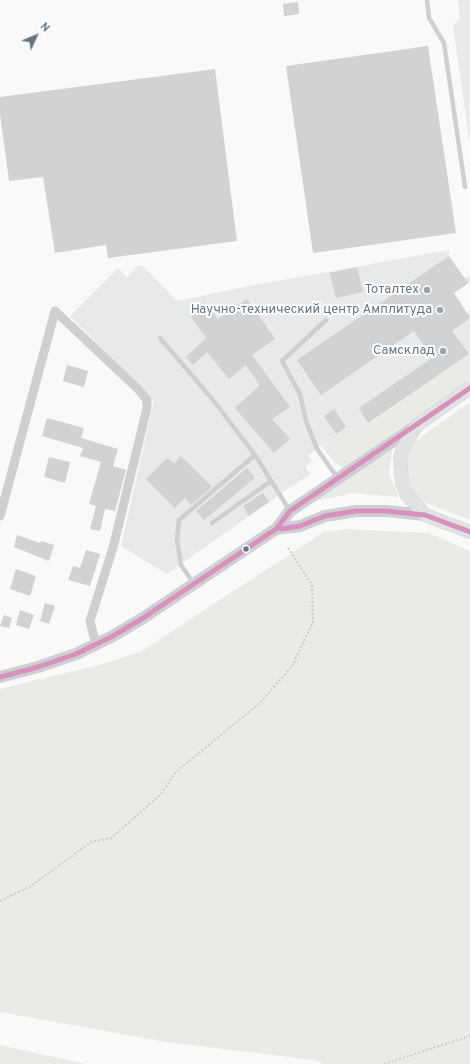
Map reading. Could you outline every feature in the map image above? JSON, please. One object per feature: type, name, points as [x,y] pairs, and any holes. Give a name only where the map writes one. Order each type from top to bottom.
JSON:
[{"type":"main road","points":[[470,388],[417,425],[403,448],[400,458],[402,483],[407,495],[425,514],[470,532]]},
{"type":"street","points":[[0,516],[54,311],[147,400],[148,408],[114,544],[90,621],[96,645]]},
{"type":"street","points":[[0,677],[50,663],[96,645],[143,618],[276,530],[290,511],[337,477],[417,425]]},
{"type":"street","points":[[276,530],[300,526],[325,516],[356,511],[386,511],[425,514]]},
{"type":"lane","points":[[427,0],[429,18],[444,43],[465,187]]},
{"type":"lane","points":[[326,320],[282,361],[300,394],[306,421],[317,449],[337,477]]},
{"type":"lane","points":[[160,338],[214,400],[255,454],[290,511]]},
{"type":"lane","points":[[194,585],[181,565],[177,540],[179,520],[255,454]]},
{"type":"lane","points":[[212,523],[271,481]]},
{"type":"path","points":[[0,901],[32,886],[91,842],[111,838],[160,795],[176,772],[260,703],[292,666],[313,622],[312,585],[287,546]]},
{"type":"path","points":[[384,1064],[470,1036]]},
{"type":"shaded area","points":[[458,0],[470,0],[470,145],[453,26],[460,18]]},
{"type":"shaded area","points":[[449,250],[449,257],[464,278],[470,275],[470,282],[451,295],[453,299],[457,297],[465,309],[461,311],[464,314],[470,310],[470,318],[452,331],[465,349],[470,346],[470,353],[332,449],[326,441],[308,456],[312,461],[305,467],[311,474],[167,574],[121,546],[154,401],[70,316],[118,268],[127,277],[138,266],[142,265],[177,301],[255,285]]},
{"type":"shaded area","points":[[470,318],[470,346],[465,349],[452,331]]},
{"type":"shaded area","points":[[470,353],[470,380],[343,468],[334,462],[321,445],[326,441],[332,449]]},
{"type":"shaded area","points":[[470,402],[470,520],[420,501],[408,486],[406,459],[408,451],[421,437]]},
{"type":"shaded area","points":[[393,445],[389,474],[399,497],[352,493],[311,502]]},
{"type":"shaded area","points":[[347,529],[429,533],[470,551],[470,1064],[324,1064],[314,1060],[167,1042],[0,1012],[0,689],[99,665],[140,652],[324,532]]},
{"type":"shaded area","points":[[0,1045],[86,1064],[0,1064]]},
{"type":"building","points":[[298,2],[299,14],[284,16],[283,4]]},
{"type":"building","points":[[428,46],[456,233],[313,253],[286,66]]},
{"type":"building","points":[[215,69],[237,241],[108,258],[106,245],[55,253],[43,177],[9,181],[0,114],[0,97]]},
{"type":"building","points":[[449,256],[468,283],[454,293],[470,318],[452,331],[469,354],[368,423],[359,408],[432,358],[414,331],[321,395],[297,360]]},
{"type":"building","points":[[357,267],[363,292],[336,298],[330,273]]},
{"type":"building","points":[[247,299],[275,339],[252,355],[290,407],[272,419],[290,439],[274,453],[235,408],[260,385],[246,365],[229,379],[207,352],[193,365],[186,357],[206,338],[191,317],[208,305],[218,319]]},
{"type":"building","points":[[67,365],[88,371],[84,387],[63,381]]},
{"type":"building","points":[[334,409],[346,427],[336,434],[324,416]]},
{"type":"building","points":[[47,418],[84,428],[81,438],[118,449],[113,466],[126,470],[115,511],[105,509],[100,531],[90,529],[96,506],[89,504],[101,462],[80,456],[83,448],[42,436]]},
{"type":"building","points":[[181,456],[212,487],[191,505],[185,498],[175,508],[146,479],[167,458],[174,464]]},
{"type":"building","points":[[49,457],[70,462],[65,483],[44,477]]},
{"type":"building","points":[[247,468],[255,478],[204,520],[196,511]]},
{"type":"building","points":[[263,493],[269,502],[249,516],[243,506]]},
{"type":"building","points":[[17,535],[40,543],[41,541],[54,545],[49,561],[14,547]]},
{"type":"building","points":[[86,550],[100,554],[90,586],[68,580],[73,566],[80,568]]},
{"type":"building","points":[[16,569],[36,576],[30,596],[10,589]]},
{"type":"building","points":[[45,603],[55,606],[49,624],[40,621]]},
{"type":"building","points":[[20,610],[34,615],[29,629],[16,625]]},
{"type":"building","points":[[4,615],[12,618],[9,628],[0,626]]},
{"type":"transit line","points":[[0,677],[38,667],[76,654],[113,636],[143,618],[276,529],[290,511],[470,388]]},
{"type":"transit line","points":[[281,529],[300,526],[325,516],[356,511],[386,511],[425,515],[470,532]]},
{"type":"place","name":"Тоталтех","points":[[427,290]]},
{"type":"place","name":"Научно-технический центр Амплитуда","points":[[440,310]]},
{"type":"place","name":"Самсклад","points":[[443,351]]}]
